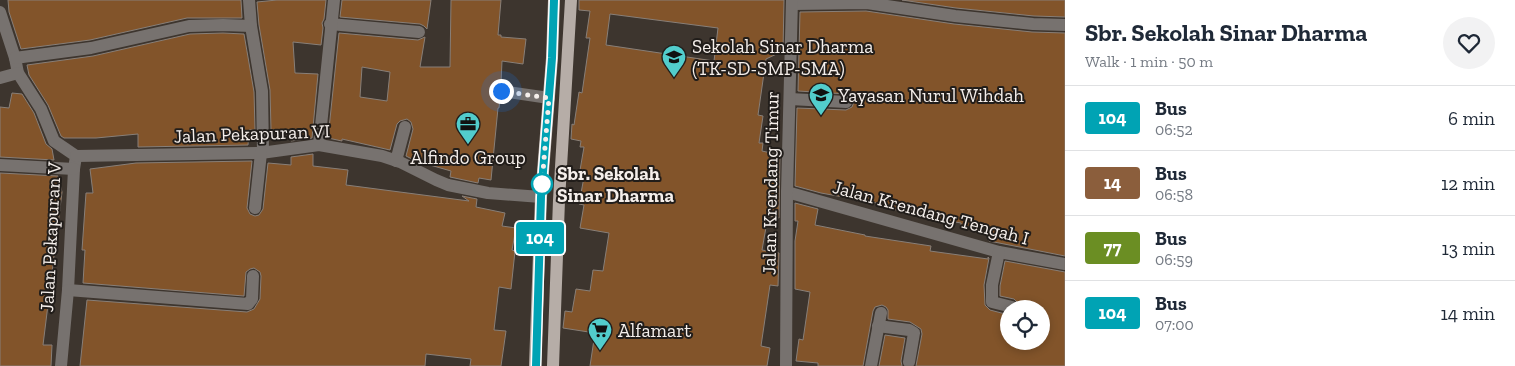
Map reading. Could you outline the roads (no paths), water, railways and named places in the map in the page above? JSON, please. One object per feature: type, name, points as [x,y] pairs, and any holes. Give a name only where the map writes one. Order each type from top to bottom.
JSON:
[{"type":"main road","points":[[536,366],[541,197],[554,0]]},
{"type":"main road","points":[[553,366],[559,200],[570,0]]},
{"type":"main road","points":[[545,150],[562,152]]},
{"type":"main road","points":[[541,197],[559,200]]},
{"type":"main road","points":[[538,304],[555,304]]},
{"type":"street","points":[[249,0],[251,26],[262,91],[262,152],[255,208]]},
{"type":"street","points":[[318,146],[334,0]]},
{"type":"street","points":[[793,2],[867,2],[955,16],[1033,24],[1065,25]]},
{"type":"street","name":"Jalan Krendang Timur","points":[[786,366],[787,192],[793,2]]},
{"type":"street","name":"Jalan Pekapuran V","points":[[0,12],[18,73],[42,109],[54,141],[75,163],[68,290],[61,366]]},
{"type":"street","points":[[330,24],[419,32]]},
{"type":"street","points":[[15,58],[91,48],[189,26],[251,26]]},
{"type":"street","points":[[0,78],[18,73]]},
{"type":"street","points":[[501,91],[549,98]]},
{"type":"street","points":[[790,99],[846,102]]},
{"type":"street","points":[[396,161],[405,126]]},
{"type":"street","name":"Jalan Pekapuran VI","points":[[0,165],[75,163],[262,152],[318,146],[382,156],[448,185],[488,193],[541,197]]},
{"type":"street","name":"Jalan Krendang Tengah I","points":[[787,192],[999,252],[1065,264]]},
{"type":"street","points":[[999,252],[992,285],[992,302],[1000,304]]},
{"type":"street","points":[[68,290],[248,304],[252,299],[253,276]]},
{"type":"street","points":[[871,366],[879,320],[914,333],[909,362]]},
{"type":"place","name":"Sekolah Sinar Dharma (TK-SD-SMP-SMA)","points":[[674,78]]},
{"type":"place","name":"Yayasan Nurul Wihdah","points":[[821,116]]},
{"type":"place","name":"Alfindo Group","points":[[468,145]]},
{"type":"place","name":"Sbr. Sekolah Sinar Dharma","points":[[542,184]]},
{"type":"place","name":"Alfamart","points":[[600,351]]}]
